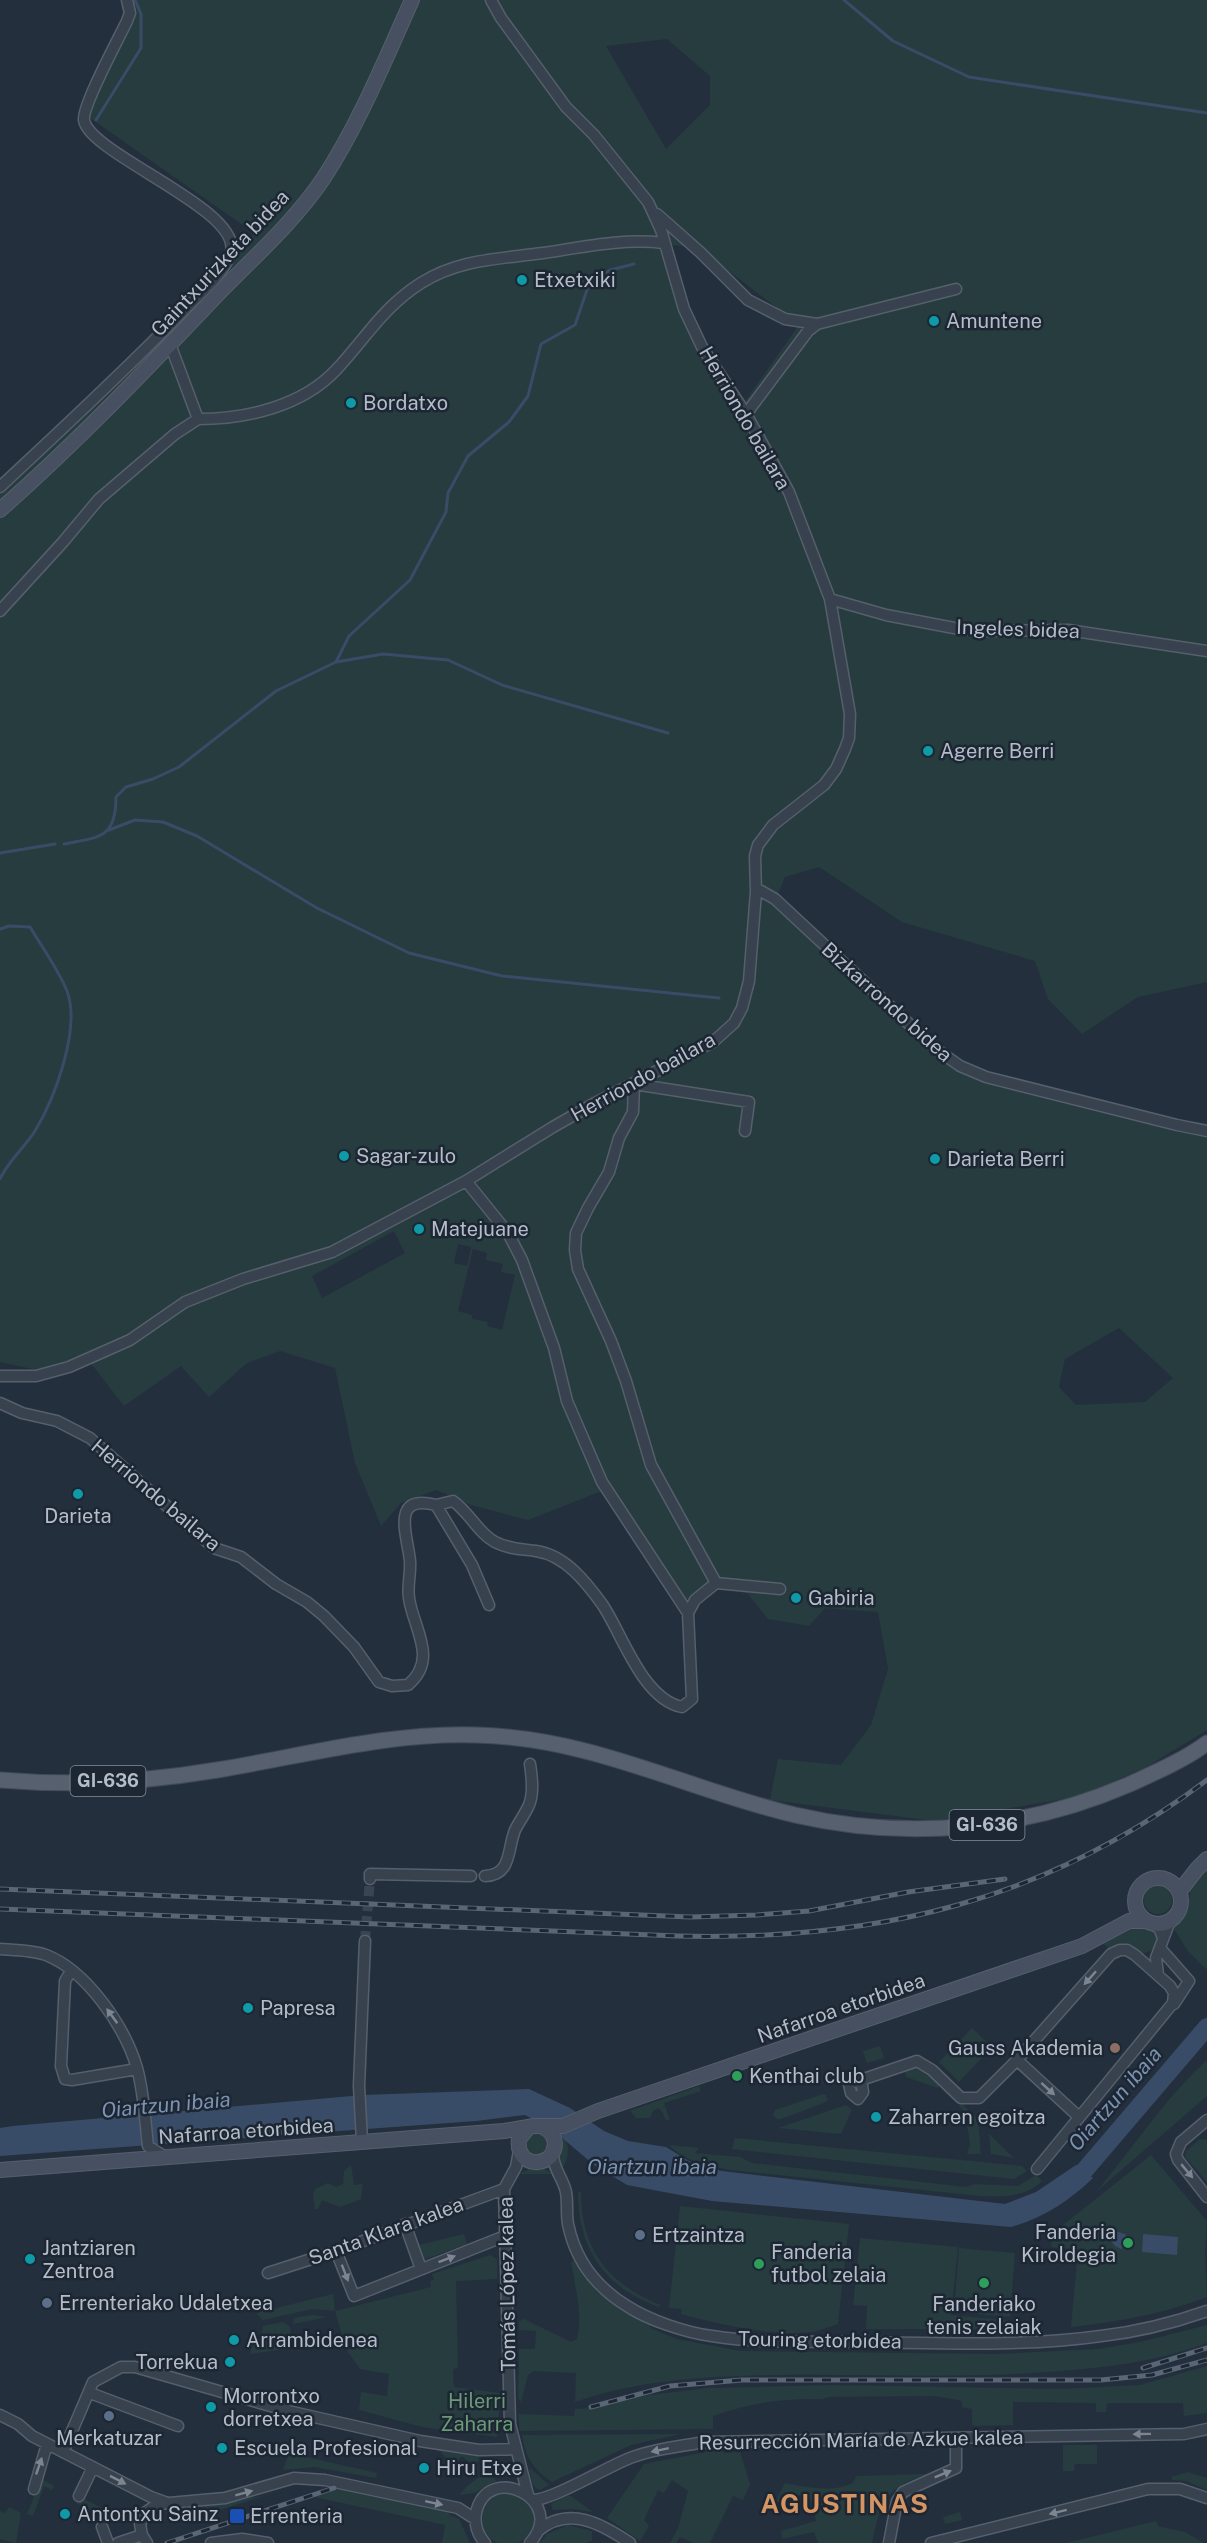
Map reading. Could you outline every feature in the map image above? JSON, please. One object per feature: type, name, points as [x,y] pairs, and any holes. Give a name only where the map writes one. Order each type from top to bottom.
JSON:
[{"type":"main road","name":"Gaintxurizketa bidea","points":[[0,510],[49,466],[170,344],[264,246],[321,181],[337,157],[381,70],[412,0]]},
{"type":"main road","name":"GI-636","points":[[0,1780],[75,1782],[177,1776],[406,1738],[487,1735],[544,1741],[590,1750],[796,1815],[862,1827],[933,1829],[994,1824],[1039,1815],[1096,1799],[1157,1772],[1207,1743]]},
{"type":"main road","name":"Nafarroa etorbidea","points":[[1122,1924],[1136,1904],[1137,1893],[1147,1882],[1154,1879],[1168,1881],[1182,1877],[1202,1864]]},
{"type":"main road","name":"Nafarroa etorbidea","points":[[0,2170],[165,2157],[362,2136],[496,2132],[570,2124],[598,2110],[1082,1946],[1122,1924],[1137,1920],[1170,1921],[1180,1909],[1179,1892],[1202,1864]]},
{"type":"main road","points":[[1168,1881],[1179,1892]]},
{"type":"main road","points":[[1136,1904],[1140,1915],[1150,1922]]},
{"type":"main road","name":"Nafarroa etorbidea","points":[[554,2149],[570,2124]]},
{"type":"main road","points":[[535,2127],[553,2135],[554,2149],[536,2163],[523,2158],[519,2147],[522,2133],[535,2127]]},
{"type":"main road","points":[[496,2132],[519,2147]]},
{"type":"street","points":[[0,487],[153,341],[222,269],[231,251],[231,240],[213,218],[161,180],[108,146],[84,123],[84,114],[127,21],[129,13],[127,0]]},
{"type":"street","name":"Herriondo bailara","points":[[0,1376],[47,1374],[95,1357],[130,1340],[184,1302],[243,1279],[332,1252],[466,1181],[553,1127],[713,1042],[734,1023],[742,1008],[749,981],[756,892],[754,868],[758,845],[773,825],[830,778],[846,749],[850,714],[830,599],[789,492],[746,414],[702,347],[684,309],[654,212],[648,202],[594,135],[566,107],[508,27],[492,0]]},
{"type":"street","points":[[654,212],[700,252],[748,300],[785,319],[817,324],[956,289]]},
{"type":"street","points":[[0,611],[99,499],[180,430],[198,419],[235,416],[301,398],[334,372],[390,307],[421,283],[458,264],[607,241],[664,243]]},
{"type":"street","points":[[746,414],[808,331],[817,324]]},
{"type":"street","points":[[170,344],[198,419]]},
{"type":"street","name":"Ingeles bidea","points":[[830,599],[886,615],[954,628],[980,631],[1068,630],[1207,651]]},
{"type":"street","name":"Bizkarrondo bidea","points":[[756,892],[761,891],[774,899],[936,1049],[973,1073],[1033,1090],[1207,1131]]},
{"type":"street","points":[[716,1583],[651,1465],[626,1381],[611,1341],[578,1269],[575,1250],[576,1233],[609,1172],[619,1138],[633,1112],[634,1084],[749,1102],[745,1131]]},
{"type":"street","points":[[466,1181],[508,1233],[522,1260],[554,1348],[567,1401],[602,1482],[688,1613],[692,1699],[682,1707],[668,1702],[642,1674],[631,1660],[615,1624],[578,1574],[548,1554],[507,1547],[495,1542],[453,1502],[436,1505],[472,1565],[489,1605]]},
{"type":"street","name":"Herriondo bailara","points":[[0,1403],[22,1413],[57,1421],[90,1438],[123,1469],[173,1509],[214,1548],[241,1557],[324,1616],[354,1647],[372,1675],[386,1685],[408,1685],[419,1672],[423,1647],[409,1599],[410,1563],[403,1521],[411,1507],[420,1503],[436,1505]]},
{"type":"street","points":[[688,1613],[695,1600],[716,1583],[780,1589]]},
{"type":"street","points":[[484,1876],[494,1876],[507,1862],[515,1830],[530,1803],[532,1779],[530,1764]]},
{"type":"street","points":[[370,1879],[370,1874],[471,1876]]},
{"type":"street","points":[[1158,1976],[1155,1965],[1170,1921]]},
{"type":"street","points":[[1037,2169],[1188,1986],[1189,1981],[1162,1943],[1160,1930],[1150,1922]]},
{"type":"street","points":[[362,2136],[359,2093],[364,1941]]},
{"type":"street","points":[[1135,1955],[1149,1956],[1162,1943]]},
{"type":"street","points":[[1,1949],[46,1955],[71,1971],[86,1983],[118,2024],[130,2046],[137,2069],[145,2111],[148,2146]]},
{"type":"street","points":[[861,2079],[917,2061],[932,2070],[961,2098],[970,2100],[979,2098],[1017,2060],[1114,1952],[1123,1949],[1135,1955],[1172,1989],[1174,1996],[1172,2007]]},
{"type":"street","points":[[71,1971],[65,1981],[61,2066],[65,2079],[72,2080],[137,2069]]},
{"type":"street","points":[[1017,2060],[1079,2117]]},
{"type":"street","points":[[1207,2120],[1181,2142],[1176,2151],[1177,2157],[1207,2197]]},
{"type":"street","points":[[148,2146],[165,2157]]},
{"type":"street","points":[[131,2159],[148,2146]]},
{"type":"street","name":"Tomás López kalea","points":[[519,2147],[513,2172],[504,2189],[510,2424],[521,2469],[539,2513]]},
{"type":"street","name":"Touring etorbidea","points":[[554,2149],[558,2174],[565,2188],[568,2221],[575,2247],[600,2286],[628,2307],[670,2324],[711,2336],[762,2340],[868,2342],[1066,2340],[1153,2327],[1207,2311]]},
{"type":"street","points":[[536,2163],[558,2174]]},
{"type":"street","name":"Tomás López kalea","points":[[513,2172],[536,2163]]},
{"type":"street","name":"Santa Klara kalea","points":[[268,2272],[336,2251],[504,2189]]},
{"type":"street","points":[[405,2224],[421,2269]]},
{"type":"street","points":[[336,2251],[354,2296],[505,2236]]},
{"type":"street","points":[[63,2452],[93,2382],[122,2367],[135,2367],[188,2380],[236,2397],[420,2441],[479,2450],[515,2449]]},
{"type":"street","points":[[90,2393],[178,2426]]},
{"type":"street","points":[[0,2415],[47,2444],[165,2502]]},
{"type":"street","name":"Resurrección María de Azkue kalea","points":[[531,2497],[548,2497],[609,2466],[635,2456],[706,2442],[1184,2433],[1204,2430]]},
{"type":"street","points":[[889,2543],[899,2496],[907,2489],[956,2468],[956,2438]]},
{"type":"street","points":[[34,2489],[47,2444]]},
{"type":"street","points":[[79,2496],[93,2467]]},
{"type":"street","points":[[510,2488],[521,2469]]},
{"type":"street","points":[[118,2543],[144,2539],[140,2524],[144,2515],[153,2506],[165,2502],[225,2498],[282,2481],[310,2478],[458,2508],[475,2519]]},
{"type":"street","points":[[485,2543],[477,2531],[475,2519],[480,2503],[488,2494],[499,2489],[510,2488],[531,2497]]},
{"type":"street","points":[[931,2543],[1148,2489],[1180,2489],[1207,2498]]},
{"type":"street","points":[[538,2531],[539,2513],[556,2519],[576,2518],[592,2521],[608,2528],[630,2543]]},
{"type":"street","points":[[530,2543],[538,2531],[556,2519]]},
{"type":"street","points":[[102,2527],[108,2543]]},
{"type":"street","points":[[211,2543],[242,2539],[268,2543]]},
{"type":"green space","points":[[129,0],[1207,0],[1207,982],[1138,997],[1082,1034],[1048,999],[1035,961],[902,922],[819,867],[785,877],[774,903],[938,1058],[969,1075],[1183,1133],[1207,1135],[1207,1730],[1148,1766],[1082,1796],[934,1821],[770,1800],[778,1759],[841,1765],[871,1725],[888,1669],[878,1612],[825,1608],[809,1626],[768,1619],[748,1594],[714,1585],[686,1600],[607,1489],[528,1520],[471,1505],[436,1490],[401,1503],[381,1526],[355,1463],[335,1368],[280,1351],[247,1363],[209,1397],[181,1366],[124,1406],[86,1357],[55,1374],[0,1362],[0,483],[254,233],[83,113],[131,13]],"holes":[[[667,39],[710,76],[710,105],[666,149],[606,46]],[[671,245],[699,248],[799,325],[743,404],[690,324]],[[394,1231],[405,1253],[322,1298],[312,1276]],[[458,1244],[471,1247],[467,1266],[454,1263]],[[473,1249],[487,1253],[486,1260],[503,1264],[501,1272],[515,1275],[502,1330],[487,1326],[488,1322],[472,1319],[472,1315],[458,1311]],[[1119,1328],[1173,1378],[1145,1402],[1076,1405],[1059,1387],[1065,1359]]]},
{"type":"green space","points":[[1207,1866],[1207,1970],[1188,1951],[1174,1929],[1188,1907],[1192,1879]]},
{"type":"green space","points":[[1158,1886],[1168,1890],[1172,1900],[1168,1910],[1158,1914],[1148,1910],[1144,1900],[1148,1890]]},
{"type":"green space","points":[[1131,1925],[1148,1927],[1154,1931],[1158,1938],[1155,1949],[1142,1954],[1108,1952],[1108,1947],[1101,1943]]},
{"type":"green space","points":[[972,2028],[992,2047],[959,2082],[939,2062]]},
{"type":"green space","points":[[880,2046],[884,2058],[867,2063],[863,2051]]},
{"type":"green space","points":[[1207,2060],[1207,2096],[1096,2192],[1163,2107]]},
{"type":"green space","points":[[918,2065],[929,2072],[940,2084],[938,2088],[906,2077],[904,2070]]},
{"type":"green space","points":[[699,2086],[701,2091],[664,2103],[670,2121],[665,2119],[658,2108],[653,2111],[650,2118],[636,2118],[630,2111]]},
{"type":"green space","points":[[823,2094],[828,2100],[824,2103],[781,2119],[773,2115],[775,2110]]},
{"type":"green space","points":[[961,2103],[978,2120],[981,2154],[967,2154],[970,2145],[967,2123],[970,2122],[959,2105]]},
{"type":"green space","points":[[846,2105],[852,2110],[841,2134],[778,2128]]},
{"type":"green space","points":[[537,2132],[542,2133],[548,2139],[548,2149],[542,2155],[537,2156],[532,2155],[526,2149],[525,2144],[526,2139],[532,2133]]},
{"type":"green space","points":[[989,2134],[1014,2158],[991,2154]]},
{"type":"green space","points":[[564,2136],[568,2153],[561,2170],[557,2159]]},
{"type":"green space","points":[[735,2138],[1022,2166],[1027,2171],[1014,2179],[732,2149]]},
{"type":"green space","points":[[1200,2139],[1207,2140],[1207,2182],[1185,2157],[1186,2151]]},
{"type":"green space","points":[[669,2145],[699,2148],[695,2153],[740,2157],[752,2163],[966,2187],[974,2184],[1018,2186],[1036,2175],[1042,2181],[1021,2193],[1005,2196],[980,2196],[730,2170],[690,2159]]},
{"type":"green space","name":"Fanderia Kiroldegia","points":[[1151,2155],[1207,2221],[1205,2252],[1207,2297],[1140,2316],[1071,2327],[1078,2250],[1051,2247],[1053,2233]]},
{"type":"green space","points":[[351,2165],[354,2185],[363,2184],[361,2199],[340,2207],[322,2200],[318,2209],[315,2209],[313,2194],[315,2189],[328,2183],[336,2187],[343,2184],[344,2171]]},
{"type":"green space","points":[[533,2167],[545,2169],[552,2174],[519,2174]]},
{"type":"green space","points":[[581,2191],[586,2230],[601,2262],[625,2286],[660,2305],[659,2307],[624,2289],[610,2278],[599,2264],[583,2232],[578,2193]]},
{"type":"green space","name":"Fanderia futbol zelaia","points":[[680,2206],[849,2224],[838,2324],[811,2332],[780,2333],[696,2318],[681,2314],[682,2309],[669,2308]]},
{"type":"green space","points":[[464,2234],[467,2244],[423,2260],[419,2245]]},
{"type":"green space","points":[[860,2238],[958,2247],[951,2315],[1013,2321],[1013,2329],[866,2329],[867,2306],[853,2305]]},
{"type":"green space","name":"Fanderiako tenis zelaiak","points":[[959,2248],[1015,2253],[1010,2317],[954,2312]]},
{"type":"green space","name":"Hilerri Zaharra","points":[[490,2255],[497,2259],[497,2279],[456,2281],[458,2368],[453,2369],[454,2387],[500,2393],[497,2437],[422,2427],[359,2410],[361,2392],[387,2396],[389,2374],[360,2369],[346,2349],[335,2311],[431,2287],[430,2281],[434,2280],[432,2274]]},
{"type":"green space","points":[[575,2261],[598,2293],[651,2323],[650,2328],[677,2339],[741,2351],[996,2354],[1098,2349],[1140,2342],[1207,2325],[1207,2343],[1147,2360],[1088,2369],[980,2375],[730,2376],[677,2380],[626,2388],[575,2402],[576,2373],[534,2371],[528,2375],[521,2402],[518,2398],[519,2349],[535,2349],[536,2331],[519,2330],[519,2321],[524,2319],[571,2342],[577,2339],[579,2310],[571,2262]]},
{"type":"green space","points":[[333,2294],[335,2311],[312,2309],[263,2320],[256,2313]]},
{"type":"green space","points":[[312,2315],[327,2317],[293,2324],[294,2318]]},
{"type":"green space","points":[[283,2322],[290,2327],[292,2348],[250,2354],[254,2339],[260,2338],[263,2326]]},
{"type":"green space","points":[[1207,2366],[1207,2413],[1184,2416],[1183,2403],[1107,2403],[1106,2412],[1096,2412],[1096,2403],[1013,2402],[1013,2425],[972,2426],[972,2409],[962,2407],[962,2401],[936,2396],[829,2397],[767,2402],[713,2416],[713,2429],[520,2431],[518,2414],[574,2416],[575,2409],[592,2408],[648,2395],[708,2388],[835,2385],[1059,2389],[1140,2385]]},
{"type":"green space","points":[[680,2434],[631,2445],[552,2482],[531,2462],[525,2450],[522,2435]]},
{"type":"green space","points":[[1063,2445],[1097,2445],[1097,2464],[1075,2464],[1074,2471],[1063,2471]]},
{"type":"green space","points":[[721,2449],[724,2453],[740,2452],[750,2484],[743,2500],[733,2496],[710,2543],[693,2543],[680,2537],[676,2543],[670,2543],[678,2528],[688,2491],[672,2480],[664,2493],[658,2490],[644,2520],[649,2526],[640,2541],[607,2518],[644,2464]]},
{"type":"green space","points":[[440,2451],[478,2456],[479,2460],[474,2467],[462,2456],[453,2466]]},
{"type":"green space","points":[[289,2453],[377,2473],[376,2478],[314,2467],[283,2470]]},
{"type":"green space","points":[[529,2467],[549,2485],[540,2490],[537,2489],[532,2481]]},
{"type":"green space","points":[[486,2472],[497,2481],[474,2493],[459,2495],[467,2486]]},
{"type":"green space","points":[[1188,2472],[1207,2478],[1207,2490],[1186,2481],[1172,2480],[1171,2477]]},
{"type":"green space","points":[[928,2474],[902,2485],[887,2498],[882,2506],[872,2543],[818,2543],[814,2532],[782,2539],[781,2531],[816,2521],[813,2504],[809,2498],[799,2495],[775,2503],[785,2483],[837,2488],[853,2483],[856,2476]]},
{"type":"green space","points":[[43,2480],[54,2486],[52,2490],[44,2486],[33,2516],[27,2514],[40,2481]]},
{"type":"green space","points":[[295,2486],[201,2516],[197,2508],[262,2496]]},
{"type":"green space","points":[[338,2489],[449,2512],[449,2515],[459,2519],[470,2543],[442,2543],[445,2525],[314,2497]]},
{"type":"green space","points":[[508,2493],[518,2495],[526,2501],[532,2509],[534,2519],[532,2529],[526,2537],[518,2543],[508,2545],[498,2543],[490,2537],[484,2529],[482,2519],[484,2509],[490,2501],[498,2495]]},
{"type":"green space","points":[[568,2495],[593,2512],[573,2509],[553,2510],[551,2504]]},
{"type":"green space","points":[[82,2498],[114,2514],[110,2521],[107,2522],[103,2517],[76,2503]]},
{"type":"green space","points":[[9,2507],[21,2513],[16,2543],[0,2539],[0,2511],[5,2513]]},
{"type":"green space","points":[[960,2512],[962,2520],[945,2524],[943,2517]]},
{"type":"green space","points":[[1156,2521],[1158,2526],[1185,2532],[1204,2543],[1066,2543]]},
{"type":"green space","points":[[568,2525],[592,2531],[592,2541],[540,2543],[547,2534]]},
{"type":"water","name":"Oiartzun ibaia","points":[[529,2089],[570,2108],[604,2131],[628,2141],[666,2147],[697,2166],[722,2171],[1005,2204],[1036,2192],[1076,2165],[1093,2178],[1055,2208],[1011,2227],[712,2201],[627,2185],[594,2165],[553,2130],[525,2115],[476,2121],[0,2156],[0,2128],[13,2126],[363,2095]]},
{"type":"water","points":[[1111,2230],[1125,2234],[1129,2241],[1128,2246],[1121,2249],[1115,2246],[1108,2237]]},
{"type":"water","points":[[1143,2234],[1178,2237],[1177,2255],[1142,2252]]},
{"type":"waterway","points":[[96,120],[141,48],[141,14],[135,0]]},
{"type":"waterway","points":[[844,0],[893,41],[969,77],[1207,113]]},
{"type":"waterway","points":[[336,662],[349,636],[410,580],[446,512],[448,493],[468,456],[509,422],[528,396],[541,344],[575,325],[588,287],[610,270],[634,264]]},
{"type":"waterway","points":[[64,844],[87,840],[103,834],[113,821],[116,797],[126,787],[153,779],[179,767],[276,691],[336,662],[383,654],[448,660],[502,685],[668,733]]},
{"type":"waterway","points":[[109,830],[135,820],[163,822],[197,836],[317,908],[409,953],[502,976],[719,998]]},
{"type":"waterway","points":[[0,853],[55,844]]},
{"type":"waterway","points":[[0,929],[9,926],[30,927],[55,966],[67,991],[71,1024],[58,1082],[43,1117],[0,1179]]},
{"type":"waterway","name":"Oiartzun ibaia","points":[[1066,2188],[1084,2171],[1207,2027]]},
{"type":"tunnel","points":[[365,1941],[370,1879]]},
{"type":"railway","points":[[0,1909],[678,1936],[751,1936],[822,1931],[890,1921],[957,1905],[1021,1884],[1084,1856],[1146,1822],[1207,1780]]},
{"type":"railway","points":[[0,1889],[690,1917],[809,1911],[908,1892],[1005,1879]]},
{"type":"railway","points":[[1143,2368],[1207,2348]]},
{"type":"railway","points":[[591,2407],[670,2386],[742,2380],[1101,2380],[1152,2375],[1207,2360]]},
{"type":"railway","points":[[167,2543],[334,2488]]},
{"type":"place","name":"Etxetxiki","points":[[522,280]]},
{"type":"place","name":"Amuntene","points":[[934,321]]},
{"type":"place","name":"Bordatxo","points":[[351,403]]},
{"type":"place","name":"Agerre Berri","points":[[928,751]]},
{"type":"place","name":"Sagar-zulo","points":[[344,1156]]},
{"type":"place","name":"Darieta Berri","points":[[935,1159]]},
{"type":"place","name":"Matejuane","points":[[419,1229]]},
{"type":"place","name":"Darieta","points":[[78,1494]]},
{"type":"place","name":"Gabiria","points":[[796,1598]]},
{"type":"place","name":"Papresa","points":[[248,2008]]},
{"type":"place","name":"Gauss Akademia","points":[[1115,2048]]},
{"type":"place","name":"Kenthai club","points":[[737,2076]]},
{"type":"place","name":"Zaharren egoitza","points":[[876,2117]]},
{"type":"place","name":"Ertzaintza","points":[[640,2235]]},
{"type":"place","name":"Fanderia Kiroldegia","points":[[1128,2243]]},
{"type":"place","name":"Jantziaren Zentroa","points":[[30,2259]]},
{"type":"place","name":"Fanderia futbol zelaia","points":[[759,2264]]},
{"type":"place","name":"Fanderiako tenis zelaiak","points":[[984,2283]]},
{"type":"place","name":"Errenteriako Udaletxea","points":[[47,2303]]},
{"type":"place","name":"Arrambidenea","points":[[234,2340]]},
{"type":"place","name":"Torrekua","points":[[230,2362]]},
{"type":"place","name":"Morrontxo dorretxea","points":[[211,2407]]},
{"type":"place","name":"Merkatuzar","points":[[109,2416]]},
{"type":"place","name":"Escuela Profesional","points":[[222,2448]]},
{"type":"place","name":"Hiru Etxe","points":[[424,2468]]},
{"type":"place","name":"Antontxu Sainz","points":[[65,2514]]},
{"type":"place","name":"Errenteria","points":[[237,2516]]},
{"type":"district","name":"AGUSTINAS","points":[[845,2504]]}]
